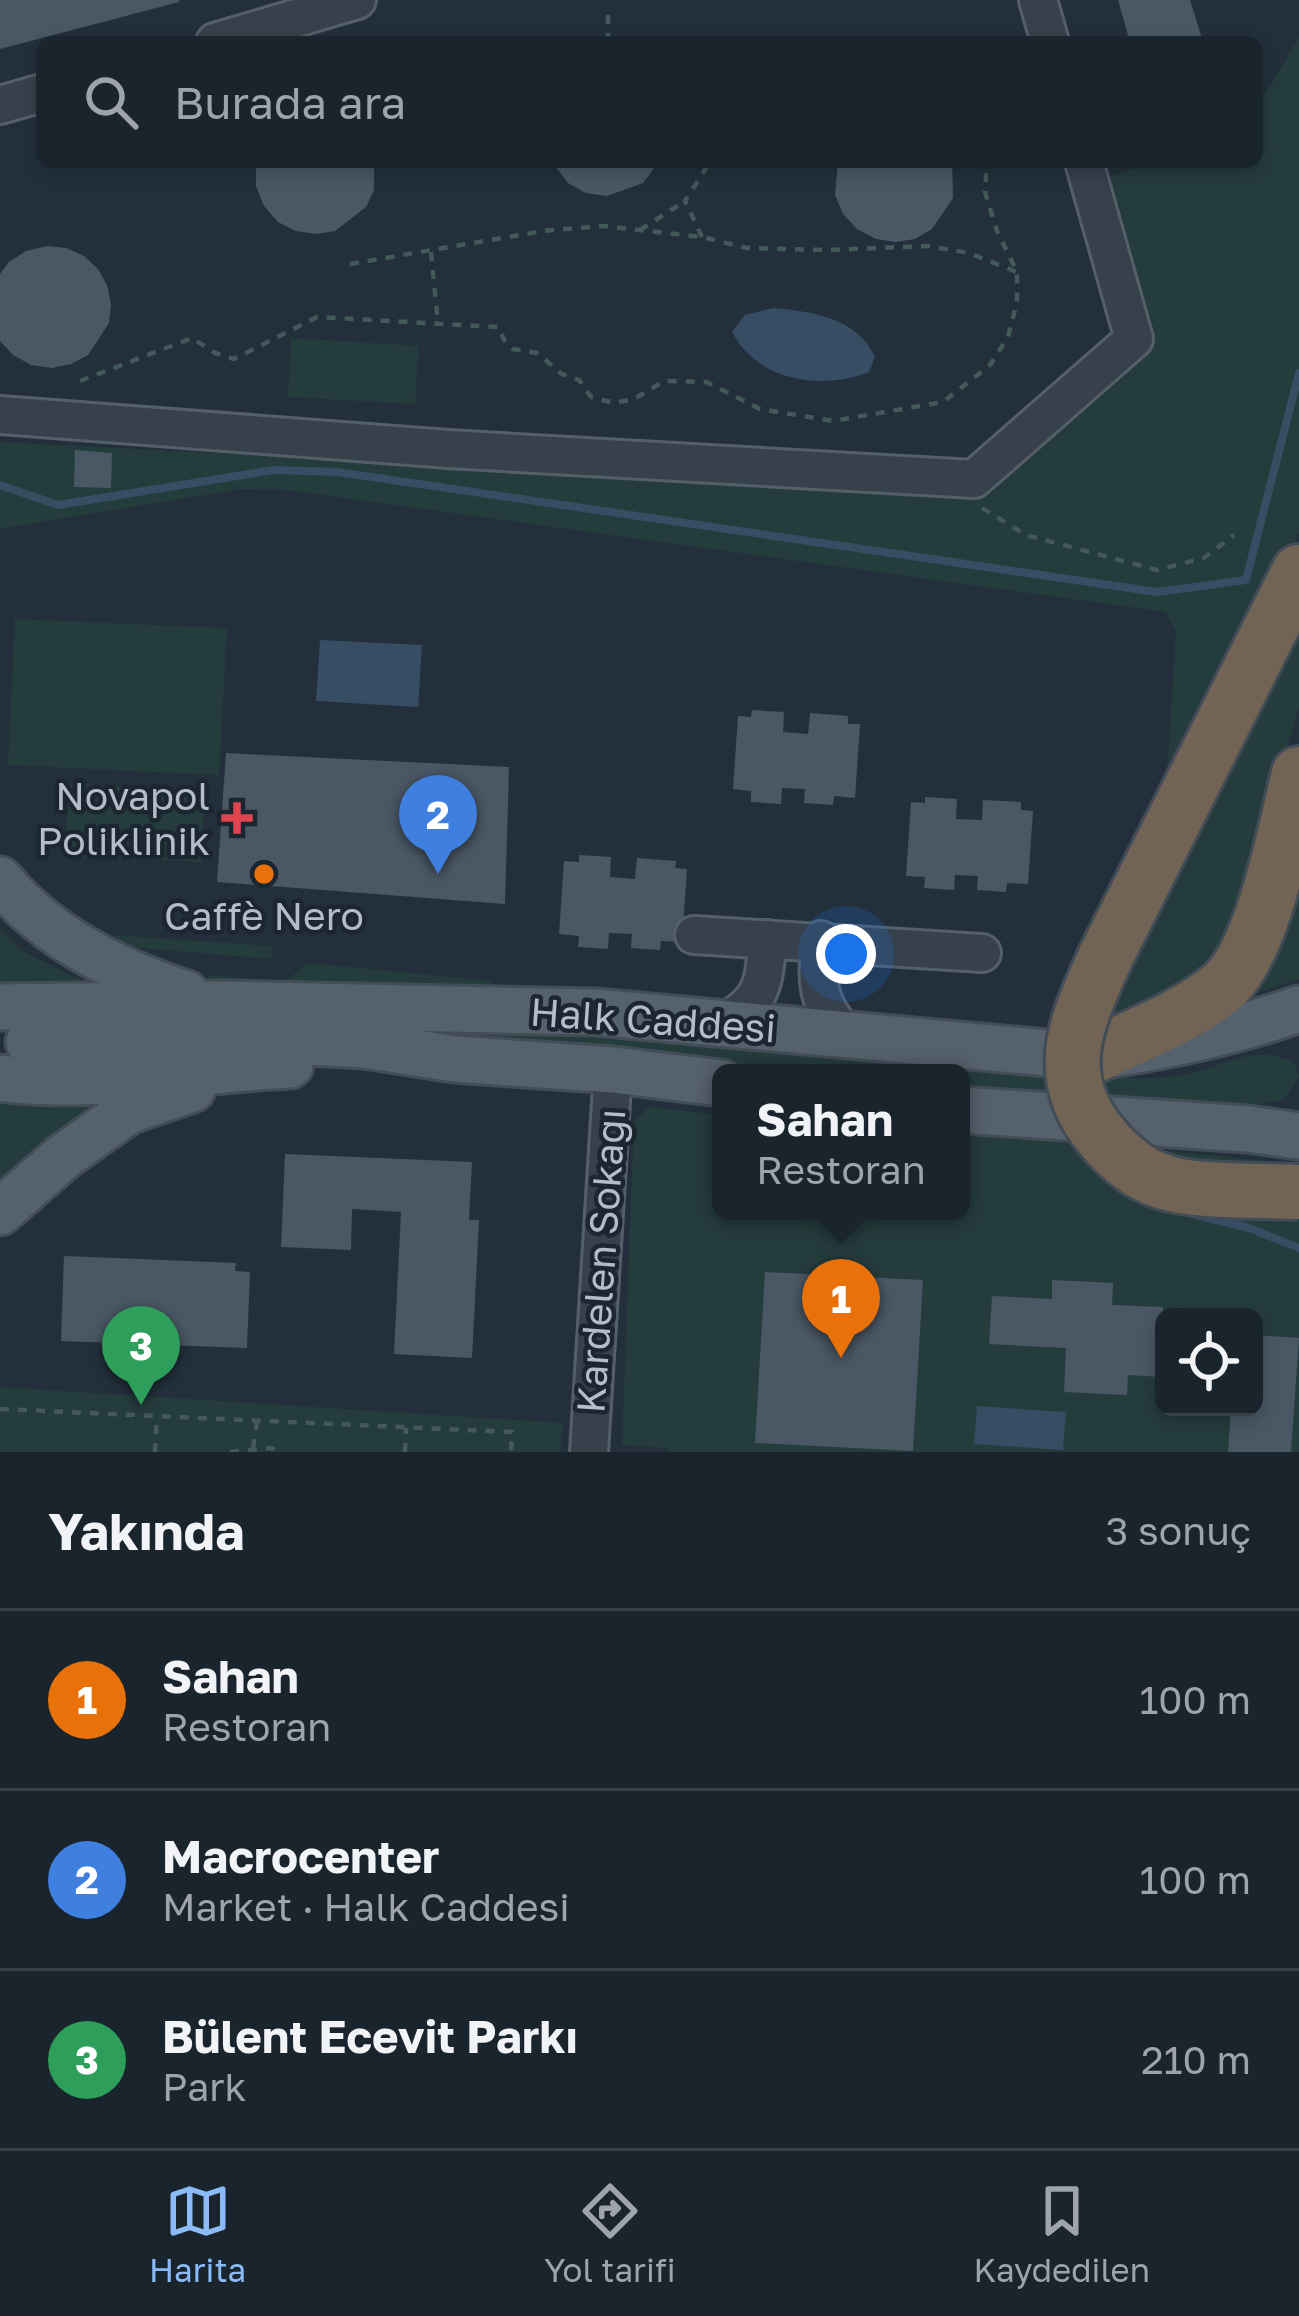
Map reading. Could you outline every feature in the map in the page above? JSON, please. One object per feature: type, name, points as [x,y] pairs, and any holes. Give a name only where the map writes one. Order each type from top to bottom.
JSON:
[{"type":"highway","points":[[1299,572],[1081,1011],[1073,1040],[1072,1083],[1084,1116],[1120,1158],[1162,1182],[1299,1192]]},
{"type":"highway","points":[[1091,1057],[1178,1018],[1225,985],[1246,957],[1274,877],[1299,774]]},
{"type":"main road","points":[[0,880],[52,932],[143,980],[218,1004]]},
{"type":"main road","name":"Halk Caddesi","points":[[9,1017],[218,1004],[595,1012],[1091,1057],[1169,1046],[1299,1009]]},
{"type":"main road","points":[[9,1017],[364,1045],[455,1059],[613,1070],[712,1083]]},
{"type":"main road","points":[[1240,1029],[1264,1030],[1299,1044]]},
{"type":"main road","points":[[0,1078],[24,1081],[455,1059]]},
{"type":"main road","points":[[0,1212],[63,1157],[128,1112],[254,1067]]},
{"type":"main road","points":[[1248,1129],[1299,1101]]},
{"type":"main road","points":[[970,1111],[1299,1136]]},
{"type":"street","points":[[235,36],[357,0]]},
{"type":"street","points":[[1038,0],[1048,36]]},
{"type":"street","points":[[0,105],[36,95]]},
{"type":"street","points":[[0,415],[448,449],[974,479],[1134,339],[1086,168]]},
{"type":"street","points":[[694,934],[982,953]]},
{"type":"street","points":[[723,1023],[746,1010],[761,993],[768,939]]},
{"type":"street","points":[[821,940],[818,991],[845,1034]]},
{"type":"street","name":"Kardelen Sokağı","points":[[589,1452],[613,1070]]},
{"type":"path","points":[[608,12],[608,36]]},
{"type":"path","points":[[640,230],[685,201],[706,168]]},
{"type":"path","points":[[80,381],[192,338],[234,359],[317,316],[500,327],[513,349],[537,353],[562,374],[579,380],[591,397],[614,403],[634,399],[664,381],[706,382],[760,409],[833,421],[943,402],[990,365],[1008,337],[1017,302],[1017,272],[985,193],[987,168]]},
{"type":"path","points":[[685,201],[702,237]]},
{"type":"path","points":[[350,264],[543,231],[603,226],[702,237],[747,248],[928,246],[969,253],[1017,272]]},
{"type":"path","points":[[430,251],[438,324]]},
{"type":"path","points":[[974,479],[982,508],[1026,535],[1157,570],[1204,559],[1234,535]]},
{"type":"path","points":[[0,1409],[512,1432],[511,1452]]},
{"type":"path","points":[[155,1452],[157,1416]]},
{"type":"path","points":[[254,1448],[257,1421]]},
{"type":"path","points":[[405,1452],[406,1428]]},
{"type":"path","points":[[230,1452],[254,1448],[280,1452]]},
{"type":"green space","points":[[1299,38],[1299,533],[1164,823],[1176,632],[1166,612],[287,490],[241,489],[0,529],[0,442],[992,492],[1152,338],[1109,176],[1138,168],[1263,168],[1263,97]]},
{"type":"green space","points":[[291,338],[419,346],[415,404],[288,397]]},
{"type":"green space","points":[[15,619],[227,628],[219,775],[8,765]]},
{"type":"green space","points":[[1299,625],[1299,706],[1232,948],[1169,1004],[1106,1018]]},
{"type":"green space","points":[[69,784],[205,790],[201,862],[65,856]]},
{"type":"green space","points":[[1299,844],[1299,979],[1218,1006]]},
{"type":"green space","points":[[79,921],[112,935],[272,946],[272,959],[109,945]]},
{"type":"green space","points":[[0,929],[22,951],[105,992],[0,991]]},
{"type":"green space","points":[[308,963],[491,981],[520,1011],[208,983],[208,975],[286,981]]},
{"type":"green space","points":[[406,1022],[921,1064],[712,1064],[368,1030]]},
{"type":"green space","points":[[1252,1055],[1295,1063],[1299,1077],[1284,1100],[1243,1106],[970,1090],[970,1067],[1159,1078]]},
{"type":"green space","points":[[0,1091],[118,1093],[0,1181]]},
{"type":"green space","points":[[649,1107],[712,1114],[712,1220],[970,1220],[970,1132],[1299,1164],[1299,1452],[670,1452],[622,1445],[634,1122]]},
{"type":"green space","points":[[0,1387],[563,1423],[560,1452],[0,1452]]},
{"type":"water","points":[[773,308],[832,319],[857,333],[875,357],[869,372],[811,381],[757,362],[732,332],[745,315]]},
{"type":"water","points":[[320,640],[422,645],[418,707],[316,701]]},
{"type":"water","points":[[977,1406],[1066,1412],[1063,1450],[974,1444]]},
{"type":"building","points":[[0,0],[179,0],[36,36],[0,49]]},
{"type":"building","points":[[1118,0],[1190,0],[1201,36],[1128,36]]},
{"type":"building","points":[[256,168],[374,168],[374,190],[366,207],[335,231],[317,234],[278,222],[264,206],[256,186]]},
{"type":"building","points":[[557,168],[654,168],[643,183],[607,196],[586,193],[568,183]]},
{"type":"building","points":[[837,168],[952,168],[953,198],[932,229],[915,239],[876,239],[857,229],[843,214],[835,195]]},
{"type":"building","points":[[47,246],[84,256],[107,285],[111,304],[109,323],[88,355],[52,368],[31,365],[0,341],[0,274],[26,251]]},
{"type":"building","points":[[75,450],[112,453],[111,488],[74,487]]},
{"type":"building","points":[[752,710],[784,712],[783,732],[808,734],[810,713],[848,716],[848,724],[860,724],[855,798],[834,796],[833,805],[804,803],[805,789],[782,788],[781,804],[751,802],[751,791],[733,789],[738,716],[751,717]]},
{"type":"building","points":[[226,753],[509,767],[505,904],[217,882]]},
{"type":"building","points":[[925,797],[957,799],[956,819],[982,820],[983,800],[1021,802],[1021,810],[1033,811],[1028,884],[1007,883],[1006,892],[977,890],[978,876],[955,875],[954,890],[924,888],[925,877],[906,876],[911,802],[925,803]]},
{"type":"building","points":[[579,855],[611,857],[610,877],[635,879],[637,858],[676,861],[675,868],[687,869],[682,942],[661,941],[660,950],[631,948],[632,934],[609,933],[608,949],[578,947],[579,936],[559,934],[564,861],[579,862]]},
{"type":"building","points":[[285,1154],[472,1162],[469,1220],[479,1220],[472,1358],[394,1354],[401,1212],[352,1209],[351,1250],[281,1247]]},
{"type":"building","points":[[64,1256],[236,1263],[235,1271],[250,1272],[247,1348],[61,1341]]},
{"type":"building","points":[[765,1272],[923,1280],[913,1451],[755,1443]]},
{"type":"building","points":[[1052,1280],[1113,1283],[1112,1305],[1163,1307],[1155,1308],[1155,1377],[1128,1375],[1127,1395],[1064,1392],[1066,1348],[989,1344],[992,1296],[1052,1299]]},
{"type":"building","points":[[1263,1336],[1299,1338],[1291,1452],[1228,1452],[1230,1416],[1263,1416]]},
{"type":"waterway","points":[[0,485],[58,505],[274,470],[337,472],[1157,592],[1246,580],[1299,373]]},
{"type":"waterway","points":[[1192,1214],[1249,1228],[1299,1248]]},
{"type":"place","name":"Novapol Poliklinik","points":[[237,818]]},
{"type":"place","name":"Caffè Nero","points":[[264,874]]},
{"type":"place","name":"Macrocenter","points":[[438,874]]},
{"type":"place","name":"Sahan","points":[[841,1358]]},
{"type":"place","name":"Bülent Ecevit Parkı","points":[[141,1405]]}]
